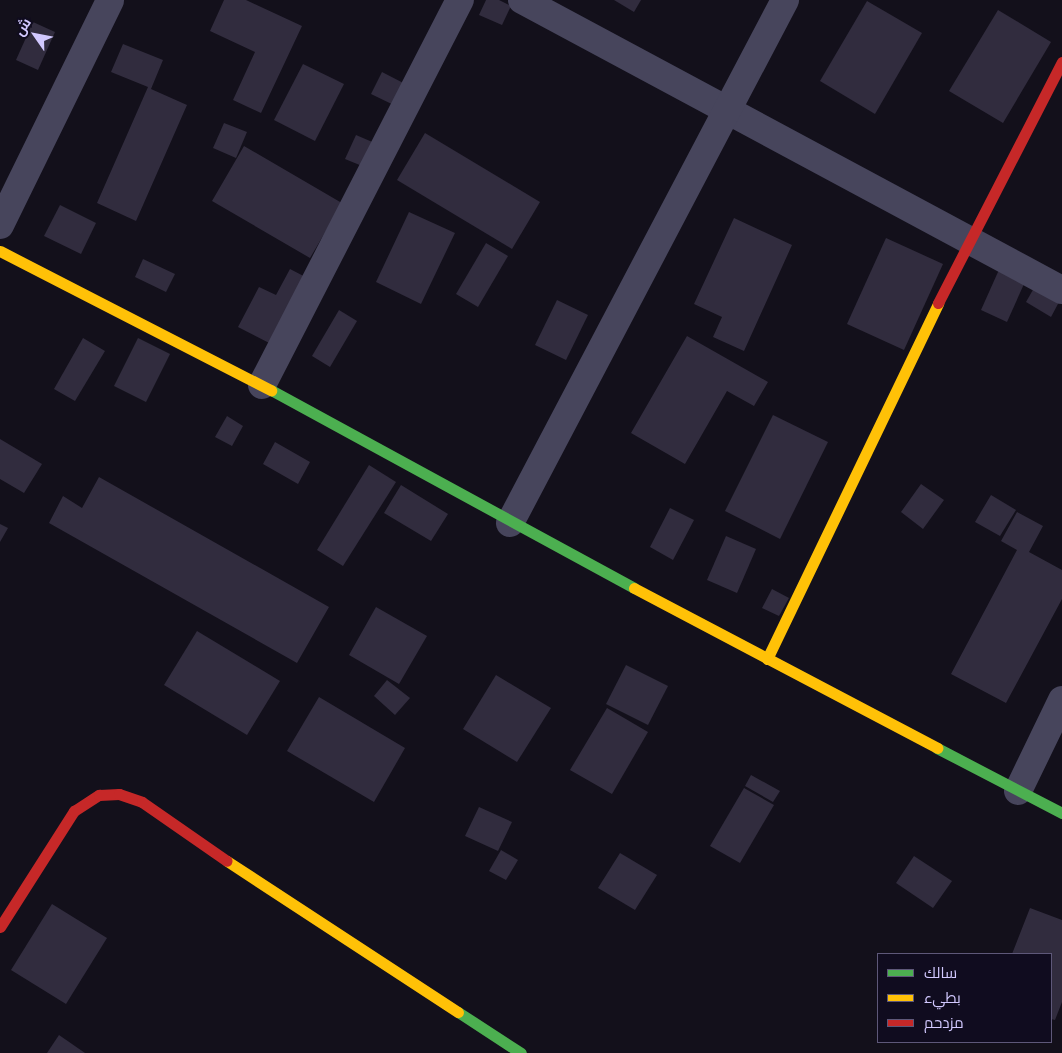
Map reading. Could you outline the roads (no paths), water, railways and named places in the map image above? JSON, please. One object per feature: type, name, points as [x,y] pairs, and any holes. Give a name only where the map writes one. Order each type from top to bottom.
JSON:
[{"type":"street","points":[[0,225],[110,0]]},
{"type":"street","points":[[262,385],[460,0]]},
{"type":"street","points":[[522,0],[728,109],[971,243],[1062,290]]},
{"type":"street","points":[[510,524],[785,0]]},
{"type":"street","points":[[767,659],[901,376],[971,243],[1062,62]]},
{"type":"street","points":[[0,251],[262,385],[510,524],[1062,814]]},
{"type":"street","points":[[1018,791],[1062,700]]},
{"type":"street","points":[[0,927],[74,811],[99,795],[119,794],[142,802],[291,905],[521,1053]]}]
